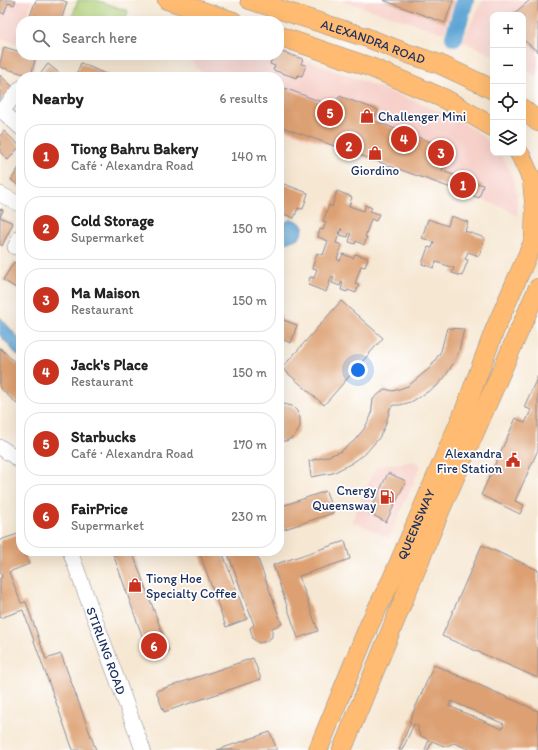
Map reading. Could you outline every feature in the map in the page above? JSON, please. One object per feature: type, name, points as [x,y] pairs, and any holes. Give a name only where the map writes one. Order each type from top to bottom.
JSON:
[{"type":"main road","points":[[167,0],[217,16]]},
{"type":"main road","name":"ALEXANDRA ROAD","points":[[250,0],[365,37],[408,54],[439,64],[490,88]]},
{"type":"main road","name":"ALEXANDRA ROAD","points":[[284,38],[370,67],[422,88],[445,99],[490,125]]},
{"type":"main road","points":[[445,99],[455,86],[453,78],[446,68]]},
{"type":"main road","points":[[526,109],[538,112]]},
{"type":"main road","points":[[526,111],[538,122]]},
{"type":"main road","points":[[526,151],[538,160]]},
{"type":"main road","name":"QUEENSWAY","points":[[318,750],[370,623],[392,578],[464,412],[495,329],[536,235],[536,210],[532,180],[521,156]]},
{"type":"main road","name":"QUEENSWAY","points":[[342,750],[440,511],[538,288]]},
{"type":"street","points":[[16,94],[1,110],[16,124]]},
{"type":"street","points":[[0,194],[16,203]]},
{"type":"street","points":[[0,447],[16,458]]},
{"type":"street","name":"STIRLING ROAD","points":[[72,556],[143,750]]},
{"type":"shaded area","points":[[0,0],[32,0],[27,16],[16,16],[16,42],[0,38]]},
{"type":"shaded area","points":[[340,0],[457,0],[444,33]]},
{"type":"shaded area","points":[[483,0],[538,0],[538,76],[526,70],[526,12],[490,12],[490,54],[462,41]]},
{"type":"shaded area","points":[[284,51],[429,107],[478,132],[490,143],[490,156],[502,156],[509,168],[514,181],[517,195],[517,216],[502,207],[284,130],[284,72],[202,72],[197,68],[192,60],[284,60]]},
{"type":"shaded area","points":[[414,461],[421,465],[389,538],[352,521],[376,466]]},
{"type":"green space","points":[[78,0],[96,0],[128,11],[126,16],[73,16]]},
{"type":"water","points":[[289,220],[300,223],[303,226],[303,229],[300,237],[284,244],[284,223]]},
{"type":"water","points":[[0,317],[16,335],[16,354],[0,335]]},
{"type":"building","points":[[0,0],[16,0],[14,5],[8,3],[4,14],[0,12]]},
{"type":"building","points":[[36,0],[61,0],[67,2],[63,16],[30,16]]},
{"type":"building","points":[[383,0],[453,0],[445,23]]},
{"type":"building","points":[[530,0],[538,0],[538,52],[526,42],[526,12],[516,12]]},
{"type":"building","points":[[4,47],[16,51],[16,60],[35,60],[32,72],[17,72],[0,67]]},
{"type":"building","points":[[284,53],[303,59],[301,64],[306,65],[302,76],[298,75],[297,78],[284,74],[284,72],[273,70],[275,66],[270,64],[271,60],[284,60]]},
{"type":"building","points":[[81,63],[101,72],[77,72]]},
{"type":"building","points":[[48,64],[58,72],[42,72]]},
{"type":"building","points":[[0,75],[13,87],[0,101]]},
{"type":"building","points":[[284,88],[335,107],[339,96],[378,110],[374,121],[450,149],[442,171],[483,185],[479,198],[284,128]]},
{"type":"building","points":[[4,131],[16,142],[16,151],[8,160],[0,152],[0,136]]},
{"type":"building","points":[[16,172],[16,184],[11,180]]},
{"type":"building","points":[[284,184],[308,193],[303,209],[298,208],[294,218],[284,214]]},
{"type":"building","points":[[337,191],[352,197],[349,206],[364,211],[365,205],[372,208],[370,211],[379,214],[376,221],[371,219],[364,245],[356,241],[355,244],[349,242],[351,234],[349,233],[348,237],[340,235],[341,228],[336,243],[342,245],[337,259],[340,261],[343,254],[353,258],[355,254],[368,258],[365,267],[361,266],[355,284],[359,285],[356,293],[348,290],[347,292],[341,290],[343,282],[342,281],[340,286],[332,283],[334,277],[332,276],[326,292],[308,285],[310,277],[314,278],[317,269],[312,268],[317,253],[323,255],[328,241],[318,237],[320,229],[323,230],[326,222],[323,221],[329,205],[332,207]]},
{"type":"building","points":[[0,209],[3,210],[0,217]]},
{"type":"building","points":[[451,216],[468,222],[465,231],[485,238],[479,256],[468,252],[465,259],[468,260],[462,276],[452,273],[454,268],[436,262],[434,268],[422,264],[428,247],[432,248],[434,242],[422,238],[428,219],[448,226]]},
{"type":"building","points":[[0,217],[13,223],[2,246],[0,244]]},
{"type":"building","points":[[14,262],[16,263],[16,288],[3,280]]},
{"type":"building","points":[[341,301],[383,338],[324,405],[284,370],[284,366]]},
{"type":"building","points":[[284,320],[297,325],[291,343],[284,340]]},
{"type":"building","points":[[447,328],[464,329],[459,351],[454,362],[445,377],[437,386],[411,402],[394,405],[390,408],[385,426],[379,438],[365,454],[333,473],[311,477],[309,461],[340,452],[354,441],[364,429],[371,416],[373,399],[385,389],[393,391],[408,386],[430,368],[441,351]]},
{"type":"building","points":[[0,348],[16,363],[16,403],[0,388]]},
{"type":"building","points":[[538,376],[538,450],[515,501],[524,505],[520,514],[481,495],[516,418],[525,423],[531,410],[524,407]]},
{"type":"building","points":[[284,404],[292,406],[297,411],[300,418],[300,426],[297,433],[284,441]]},
{"type":"building","name":"Cnergy Queensway","points":[[388,473],[406,481],[386,522],[369,513]]},
{"type":"building","points":[[326,491],[333,513],[284,529],[284,505]]},
{"type":"building","points":[[16,535],[16,556],[26,556],[29,564],[9,572],[21,603],[26,602],[46,659],[61,654],[96,750],[73,750],[23,610],[0,618],[0,578],[2,577],[0,571],[0,540]]},
{"type":"building","points":[[345,541],[350,559],[299,576],[318,631],[298,638],[273,565]]},
{"type":"building","points":[[482,545],[538,570],[538,678],[442,636]]},
{"type":"building","points":[[114,556],[134,556],[169,651],[150,658]]},
{"type":"building","points":[[201,556],[224,556],[247,619],[226,627]]},
{"type":"building","points":[[229,556],[257,556],[282,624],[272,628],[272,637],[267,641],[259,643],[253,639],[250,628],[254,625]]},
{"type":"building","points":[[253,658],[261,679],[164,712],[156,691]]},
{"type":"building","points":[[434,665],[538,711],[538,750],[471,750],[454,743],[444,746],[432,741],[428,750],[425,750],[429,740],[419,734],[418,726],[414,724],[402,750],[399,750],[411,722],[409,722]],"holes":[[[451,701],[504,724],[502,729],[449,706]]]},
{"type":"building","points":[[270,732],[277,750],[217,750]]},
{"type":"waterway","points":[[454,37],[465,0]]},
{"type":"place","name":"Starbucks","points":[[330,113]]},
{"type":"place","name":"Challenger Mini","points":[[367,116]]},
{"type":"place","name":"Jack's Place","points":[[404,139]]},
{"type":"place","name":"Cold Storage","points":[[349,146]]},
{"type":"place","name":"Giordino","points":[[375,153]]},
{"type":"place","name":"Ma Maison","points":[[441,153]]},
{"type":"place","name":"Tiong Bahru Bakery","points":[[463,185]]},
{"type":"place","name":"Alexandra Fire Station","points":[[513,460]]},
{"type":"place","name":"Cnergy Queensway","points":[[387,497]]},
{"type":"place","name":"Tiong Hoe Specialty Coffee","points":[[135,585]]},
{"type":"place","name":"FairPrice","points":[[154,646]]}]
